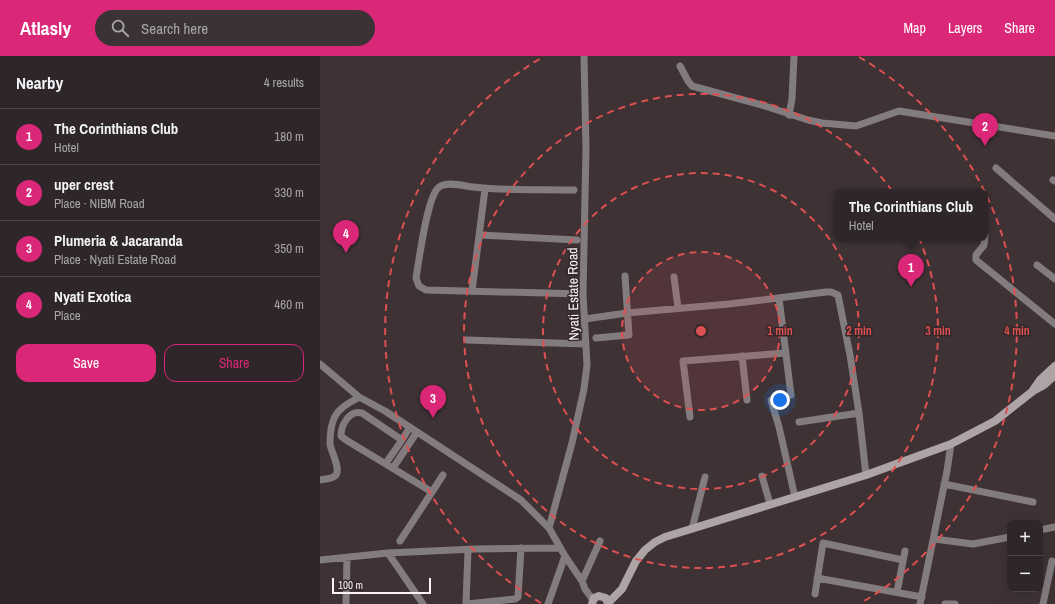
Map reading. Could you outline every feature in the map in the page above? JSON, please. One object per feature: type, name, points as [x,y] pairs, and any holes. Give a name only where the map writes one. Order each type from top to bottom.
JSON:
[{"type":"main road","points":[[1033,391],[1040,380],[1055,366]]},
{"type":"main road","points":[[593,602],[596,596],[602,596],[606,598],[608,603],[622,589],[636,560],[655,542],[665,537],[866,475],[951,444],[995,421],[1033,391],[1044,385],[1055,375]]},
{"type":"street","name":"Nyati Estate Road","points":[[550,528],[571,450],[584,389],[587,365],[584,294],[586,149],[584,56]]},
{"type":"street","points":[[789,115],[792,99],[794,56]]},
{"type":"street","points":[[680,66],[692,86],[789,115],[822,123],[856,126],[899,111],[1055,136]]},
{"type":"street","points":[[996,168],[1055,219]]},
{"type":"street","points":[[574,190],[485,189],[445,184],[439,187],[435,193],[427,214],[416,278],[419,286],[426,290],[584,294]]},
{"type":"street","points":[[472,291],[485,189]]},
{"type":"street","points":[[479,235],[577,240]]},
{"type":"street","points":[[984,241],[984,245],[976,255],[976,260],[1055,324]]},
{"type":"street","points":[[1037,264],[1055,280]]},
{"type":"street","points":[[596,338],[629,335],[626,276]]},
{"type":"street","points":[[674,277],[678,308]]},
{"type":"street","points":[[585,319],[628,313],[729,304],[831,292],[838,295],[850,355],[859,413],[866,475]]},
{"type":"street","points":[[779,298],[791,395]]},
{"type":"street","points":[[467,340],[586,344]]},
{"type":"street","points":[[690,417],[683,361],[785,353]]},
{"type":"street","points":[[742,356],[746,400]]},
{"type":"street","points":[[320,364],[359,397],[385,411],[521,500],[550,528],[560,548],[582,581],[584,589],[593,602]]},
{"type":"street","points":[[320,480],[332,478],[338,473],[338,468],[330,444],[333,421],[339,410],[359,397]]},
{"type":"street","points":[[771,400],[779,427],[795,497]]},
{"type":"street","points":[[402,440],[362,413],[357,412],[352,413],[348,418],[343,427],[341,436],[432,492]]},
{"type":"street","points":[[798,422],[859,413]]},
{"type":"street","points":[[386,463],[410,427]]},
{"type":"street","points":[[393,468],[417,432]]},
{"type":"street","points":[[817,578],[897,592],[921,601],[951,444]]},
{"type":"street","points":[[400,541],[443,475]]},
{"type":"street","points":[[762,476],[770,504]]},
{"type":"street","points":[[692,529],[705,477]]},
{"type":"street","points":[[944,484],[1033,502]]},
{"type":"street","points":[[1043,529],[1055,527]]},
{"type":"street","points":[[934,539],[973,544],[1007,538]]},
{"type":"street","points":[[582,581],[600,541]]},
{"type":"street","points":[[815,594],[823,543],[903,560]]},
{"type":"street","points":[[468,550],[467,604],[515,599],[518,597],[521,548]]},
{"type":"street","points":[[320,560],[388,553],[560,548]]},
{"type":"street","points":[[897,592],[905,551]]},
{"type":"street","points":[[388,553],[423,604]]},
{"type":"street","points":[[548,604],[565,556]]},
{"type":"street","points":[[346,604],[347,558]]},
{"type":"street","points":[[1043,604],[1052,560]]},
{"type":"street","points":[[945,604],[955,604]]},
{"type":"place","name":"uper crest","points":[[985,146]]},
{"type":"place","name":"Nyati Exotica","points":[[346,253]]},
{"type":"place","name":"The Corinthians Club","points":[[911,287]]},
{"type":"place","name":"Plumeria & Jacaranda","points":[[433,418]]}]
